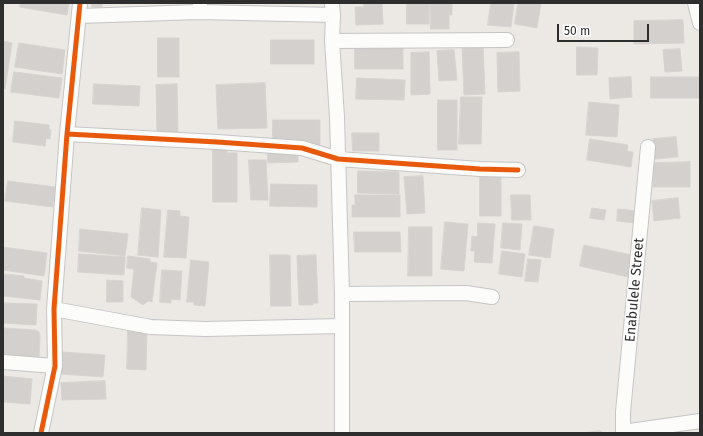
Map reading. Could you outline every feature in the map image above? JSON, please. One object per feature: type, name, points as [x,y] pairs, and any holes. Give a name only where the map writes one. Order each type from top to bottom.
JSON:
[{"type":"street","points":[[41,433],[55,366],[54,309],[67,134],[80,9],[199,8],[333,9],[332,41],[337,117],[342,294],[342,433]]},
{"type":"street","points":[[332,41],[507,40]]},
{"type":"street","points":[[67,134],[302,148],[338,159],[480,169],[518,170]]},
{"type":"street","name":"Enabulele Street","points":[[623,432],[623,412],[648,146]]},
{"type":"street","points":[[342,294],[466,293],[492,297]]},
{"type":"street","points":[[54,309],[151,327],[205,329],[342,326]]},
{"type":"street","points":[[3,362],[55,366]]},
{"type":"street","points":[[623,432],[700,421]]},
{"type":"building","points":[[21,3],[69,3],[67,15],[20,7]]},
{"type":"building","points":[[92,3],[102,3],[102,7],[92,7]]},
{"type":"building","points":[[363,3],[382,3],[383,24],[356,25],[355,7],[364,7]]},
{"type":"building","points":[[407,3],[429,3],[429,24],[407,24]]},
{"type":"building","points":[[430,3],[452,3],[452,15],[449,15],[449,29],[431,29]]},
{"type":"building","points":[[491,3],[514,3],[511,27],[488,25]]},
{"type":"building","points":[[518,3],[541,3],[537,28],[515,24]]},
{"type":"building","points":[[683,20],[684,43],[634,44],[634,21]]},
{"type":"building","points":[[158,38],[179,38],[179,77],[158,77]]},
{"type":"building","points":[[271,40],[314,40],[314,64],[271,64]]},
{"type":"building","points":[[3,41],[12,43],[5,89],[3,88]]},
{"type":"building","points":[[19,43],[65,50],[62,74],[15,67]]},
{"type":"building","points":[[483,44],[485,94],[464,95],[462,45]]},
{"type":"building","points":[[355,45],[403,46],[403,69],[355,69]]},
{"type":"building","points":[[577,47],[598,48],[597,75],[577,75]]},
{"type":"building","points":[[680,49],[682,71],[665,72],[663,50]]},
{"type":"building","points":[[454,50],[457,80],[439,81],[437,51]]},
{"type":"building","points":[[429,52],[430,94],[411,95],[411,53]]},
{"type":"building","points":[[519,52],[520,91],[498,92],[497,53]]},
{"type":"building","points":[[14,72],[62,78],[59,98],[11,92]]},
{"type":"building","points":[[631,77],[632,97],[610,99],[609,78]]},
{"type":"building","points":[[651,77],[700,77],[700,98],[651,98]]},
{"type":"building","points":[[357,78],[405,80],[404,100],[356,99]]},
{"type":"building","points":[[265,83],[267,128],[218,129],[216,85]]},
{"type":"building","points":[[94,84],[140,86],[139,106],[93,104]]},
{"type":"building","points":[[177,84],[178,133],[157,135],[156,85]]},
{"type":"building","points":[[461,97],[482,97],[481,144],[459,144]]},
{"type":"building","points":[[438,100],[457,100],[457,150],[438,150]]},
{"type":"building","points":[[589,102],[619,105],[617,137],[586,135]]},
{"type":"building","points":[[273,120],[320,120],[320,145],[273,145]]},
{"type":"building","points":[[15,121],[49,125],[49,130],[51,130],[50,139],[46,138],[45,146],[13,142]]},
{"type":"building","points":[[352,133],[379,133],[379,151],[353,151]]},
{"type":"building","points":[[676,137],[678,157],[655,159],[653,139]]},
{"type":"building","points":[[590,139],[628,145],[627,151],[633,152],[631,167],[587,160]]},
{"type":"building","points":[[213,149],[227,149],[227,153],[237,153],[237,202],[213,202]]},
{"type":"building","points":[[268,151],[298,151],[298,162],[268,163]]},
{"type":"building","points":[[249,160],[266,160],[268,200],[251,200]]},
{"type":"building","points":[[690,162],[690,187],[653,187],[653,163]]},
{"type":"building","points":[[480,169],[501,169],[501,216],[480,216]]},
{"type":"building","points":[[358,171],[399,172],[399,194],[358,193]]},
{"type":"building","points":[[423,176],[425,213],[407,214],[404,177]]},
{"type":"building","points":[[8,181],[55,187],[54,193],[57,193],[56,202],[53,202],[53,207],[5,201]]},
{"type":"building","points":[[271,184],[317,185],[317,207],[270,206]]},
{"type":"building","points":[[355,195],[400,195],[400,217],[352,217],[352,205],[355,205]]},
{"type":"building","points":[[511,195],[530,195],[531,220],[512,220]]},
{"type":"building","points":[[678,198],[680,218],[654,221],[652,201]]},
{"type":"building","points":[[142,208],[161,210],[158,257],[138,255]]},
{"type":"building","points":[[592,208],[606,210],[604,220],[590,218]]},
{"type":"building","points":[[618,209],[637,211],[636,223],[617,221]]},
{"type":"building","points":[[168,210],[180,211],[180,216],[189,217],[186,258],[164,257]]},
{"type":"building","points":[[445,222],[468,224],[464,271],[441,269]]},
{"type":"building","points":[[478,223],[495,224],[492,263],[474,262],[475,251],[471,251],[472,236],[477,237]]},
{"type":"building","points":[[503,223],[522,224],[520,250],[501,248]]},
{"type":"building","points":[[534,226],[554,229],[550,258],[529,255]]},
{"type":"building","points":[[409,227],[432,227],[432,276],[408,276]]},
{"type":"building","points":[[80,229],[128,234],[125,256],[79,251]]},
{"type":"building","points":[[354,232],[400,232],[401,252],[355,252]]},
{"type":"building","points":[[584,245],[632,255],[628,277],[580,266]]},
{"type":"building","points":[[3,247],[47,253],[44,276],[3,270]]},
{"type":"building","points":[[502,251],[525,254],[522,277],[499,274]]},
{"type":"building","points":[[79,254],[125,257],[124,275],[78,272]]},
{"type":"building","points":[[270,255],[290,255],[291,306],[271,306]]},
{"type":"building","points":[[316,255],[318,303],[313,303],[313,305],[299,305],[297,256]]},
{"type":"building","points":[[128,256],[150,259],[150,262],[157,263],[152,302],[148,301],[143,305],[131,297],[134,269],[127,268]]},
{"type":"building","points":[[528,259],[541,260],[538,282],[525,281]]},
{"type":"building","points":[[191,260],[209,262],[205,306],[194,305],[194,302],[187,302]]},
{"type":"building","points":[[162,270],[182,271],[180,300],[171,299],[171,303],[160,302]]},
{"type":"building","points":[[4,274],[24,276],[24,278],[42,281],[40,300],[3,296]]},
{"type":"building","points":[[107,280],[123,281],[123,302],[107,302]]},
{"type":"building","points":[[3,303],[37,304],[36,325],[3,323]]},
{"type":"building","points":[[3,328],[35,330],[39,332],[39,359],[3,357]]},
{"type":"building","points":[[128,328],[147,329],[146,370],[127,369]]},
{"type":"building","points":[[62,352],[105,355],[103,377],[61,374]]},
{"type":"building","points":[[3,376],[32,379],[30,404],[3,402]]},
{"type":"building","points":[[105,381],[106,399],[62,400],[61,383]]},
{"type":"building","points":[[601,431],[602,433],[580,433]]},
{"type":"cycle path","points":[[41,433],[55,366],[54,309],[67,134],[80,3]]},
{"type":"cycle path","points":[[67,134],[302,148],[338,159],[480,169],[518,170]]}]
